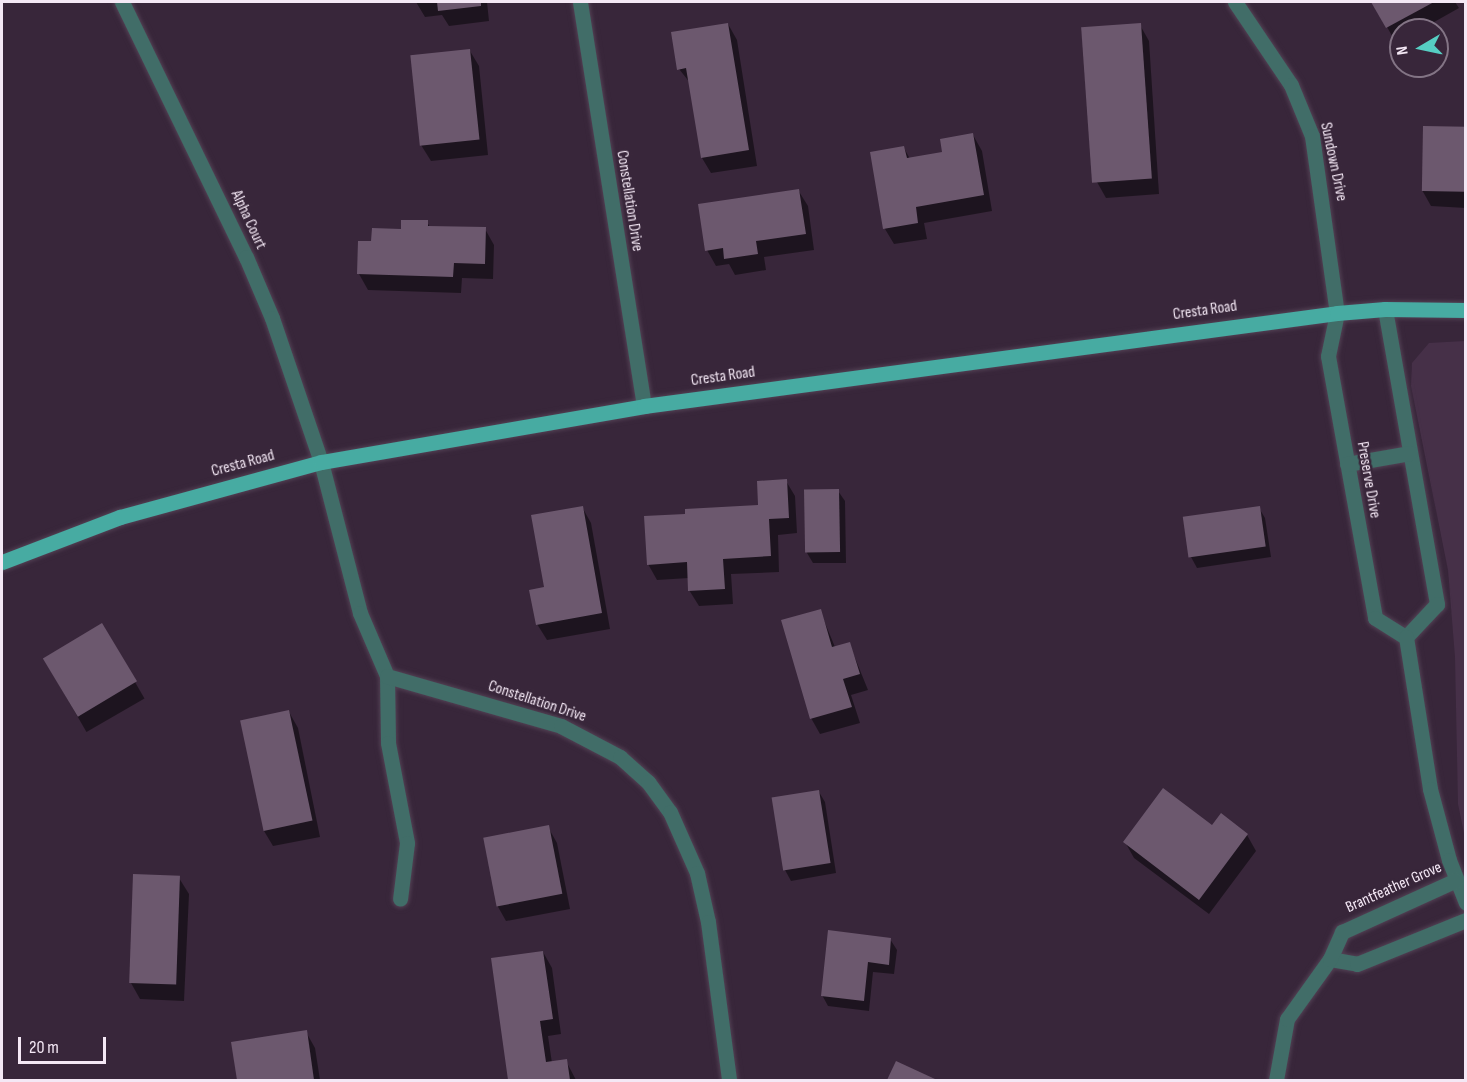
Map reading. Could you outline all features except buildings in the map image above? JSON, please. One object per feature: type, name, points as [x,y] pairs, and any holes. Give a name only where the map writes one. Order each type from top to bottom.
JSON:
[{"type":"main road","name":"Cresta Road","points":[[2,562],[120,517],[321,462],[644,406],[1337,313],[1385,309],[1466,310]]},
{"type":"street","name":"Alpha Court","points":[[122,2],[246,257],[272,318],[321,462]]},
{"type":"street","name":"Constellation Drive","points":[[580,2],[644,406]]},
{"type":"street","name":"Sundown Drive","points":[[1235,2],[1291,85],[1312,136],[1337,313]]},
{"type":"street","points":[[1385,309],[1437,604],[1406,637],[1430,789],[1456,880],[1466,903]]},
{"type":"street","name":"Preserve Drive","points":[[1337,313],[1328,356],[1375,618],[1406,637]]},
{"type":"street","points":[[1347,464],[1410,453]]},
{"type":"street","points":[[321,462],[360,613],[387,676],[388,743],[407,843],[400,899]]},
{"type":"street","name":"Constellation Drive","points":[[387,676],[561,726],[620,757],[648,782],[670,812],[697,873],[708,922],[729,1080]]},
{"type":"street","name":"Brantfeather Grove","points":[[1276,1080],[1287,1019],[1330,959],[1342,932],[1456,880]]},
{"type":"street","points":[[1330,959],[1357,964],[1466,920]]},
{"type":"shaded area","points":[[1466,341],[1465,838],[1458,804],[1455,657],[1448,570],[1411,386],[1412,363],[1429,343]]}]
